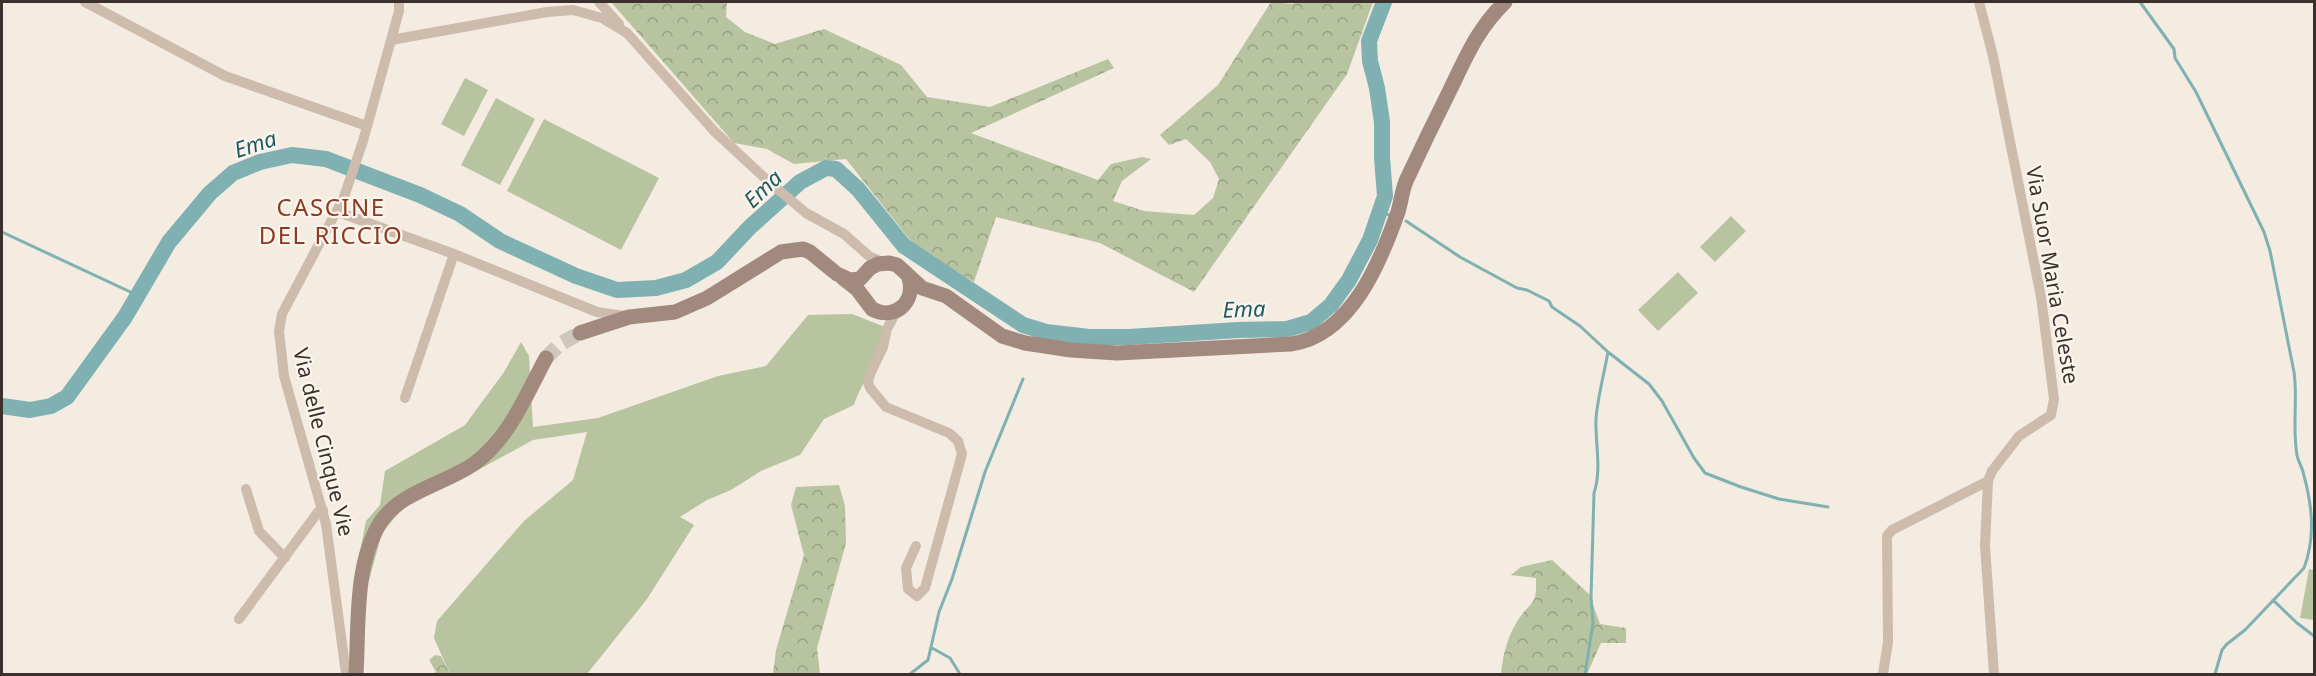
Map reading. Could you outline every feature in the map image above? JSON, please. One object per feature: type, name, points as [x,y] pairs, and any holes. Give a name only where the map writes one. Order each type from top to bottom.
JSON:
[{"type":"street","points":[[85,2],[225,76],[367,126]]},
{"type":"street","name":"Via delle Cinque Vie","points":[[346,675],[323,510],[284,376],[279,331],[282,314],[341,203],[363,141],[399,2]]},
{"type":"street","points":[[599,2],[714,131],[768,181],[806,213],[844,234],[876,260],[897,265],[910,286],[930,291],[953,301],[1002,336],[1025,344],[1117,353],[1291,344],[1311,340],[1341,316],[1371,276],[1388,240],[1405,184],[1478,33],[1505,2]]},
{"type":"street","name":"Via Suor Maria Celeste","points":[[1979,2],[1993,56],[2041,297],[2054,399],[2051,416],[2019,436],[1992,471],[1988,481],[1985,546],[1994,675]]},
{"type":"street","points":[[391,40],[547,12],[573,10],[602,18],[627,33]]},
{"type":"street","points":[[341,203],[454,254],[597,312],[629,317]]},
{"type":"street","points":[[580,333],[629,317],[675,312],[693,305],[781,252],[795,249],[810,252],[857,289],[868,307],[888,312],[906,304],[910,286]]},
{"type":"street","points":[[862,250],[867,267],[861,283],[862,298]]},
{"type":"street","points":[[405,398],[454,254]]},
{"type":"street","points":[[837,274],[853,280],[864,275],[873,266],[884,263]]},
{"type":"street","points":[[888,312],[883,347],[868,382],[870,388],[886,407],[949,433],[958,441],[962,454],[925,588],[917,596],[908,589],[906,568],[916,546]]},
{"type":"street","points":[[356,675],[362,581],[368,548],[378,525],[393,508],[412,495],[474,463],[489,450],[508,430],[546,358]]},
{"type":"street","points":[[1883,675],[1888,642],[1887,536],[1892,530],[1988,481]]},
{"type":"street","points":[[246,489],[259,531],[285,558]]},
{"type":"street","points":[[239,619],[318,512],[323,510]]},
{"type":"green space","points":[[611,2],[727,2],[726,17],[745,32],[775,44],[824,29],[901,65],[927,97],[990,107],[1108,59],[1114,68],[971,133],[1098,180],[1111,164],[1142,157],[1151,159],[1122,181],[1113,201],[1144,211],[1194,215],[1213,198],[1219,179],[1210,162],[1186,139],[1169,145],[1160,135],[1218,85],[1271,2],[1292,4],[1296,2],[1373,2],[1347,74],[1194,292],[1100,243],[996,217],[974,282],[917,249],[846,159],[794,164],[767,149],[734,143]]},
{"type":"green space","points":[[465,78],[488,90],[464,136],[441,124]]},
{"type":"green space","points":[[496,98],[535,119],[500,185],[461,165]]},
{"type":"green space","points":[[544,119],[659,178],[621,250],[507,191]]},
{"type":"green space","points":[[1731,216],[1746,231],[1715,262],[1700,247]]},
{"type":"green space","points":[[1678,272],[1698,293],[1658,331],[1638,310]]},
{"type":"green space","points":[[852,314],[885,327],[881,347],[854,405],[824,419],[800,455],[761,471],[680,517],[694,525],[647,599],[587,674],[450,674],[434,638],[437,621],[524,521],[573,480],[587,432],[533,440],[458,481],[408,502],[382,533],[369,580],[356,571],[366,521],[380,505],[385,471],[465,425],[504,372],[521,342],[529,356],[533,427],[598,418],[718,376],[766,366],[808,315]]},
{"type":"green space","points":[[839,485],[845,506],[846,543],[817,648],[820,674],[773,674],[776,650],[804,555],[791,505],[796,487]]},
{"type":"green space","points":[[1552,560],[1589,594],[1600,624],[1626,628],[1626,643],[1601,643],[1587,674],[1501,674],[1504,653],[1511,633],[1536,594],[1536,578],[1511,575],[1521,567]]},
{"type":"green space","points":[[2309,569],[2314,570],[2314,620],[2300,618]]},
{"type":"green space","points":[[435,655],[441,656],[450,674],[433,674],[436,672],[429,660]]},
{"type":"waterway","name":"Ema","points":[[2,406],[30,410],[51,406],[67,397],[125,317],[169,242],[210,193],[233,173],[260,162],[292,155],[326,159],[420,195],[460,214],[500,241],[576,276],[617,290],[656,288],[686,280],[717,262],[750,227],[800,182],[826,168],[836,169],[858,189],[904,246],[1023,325],[1046,332],[1089,337],[1129,337],[1287,329],[1311,322],[1331,305],[1349,280],[1370,240],[1385,196],[1382,122],[1370,61],[1369,41],[1384,2]]},
{"type":"waterway","points":[[2140,2],[2174,49],[2175,58],[2196,92],[2264,232],[2270,251],[2294,372],[2296,445],[2310,508],[2310,544],[2304,568],[2245,630],[2227,644],[2222,650],[2215,674]]},
{"type":"waterway","points":[[1380,212],[1389,215]]},
{"type":"waterway","points":[[1406,221],[1460,257],[1517,288],[1527,290],[1549,301],[1552,307],[1580,326],[1608,352],[1649,384],[1662,401],[1705,473],[1779,499],[1828,507]]},
{"type":"waterway","points":[[2,232],[139,296]]},
{"type":"waterway","points":[[1038,339],[1041,330]]},
{"type":"waterway","points":[[1585,674],[1593,623],[1591,597],[1594,493],[1598,465],[1596,418],[1608,352]]},
{"type":"waterway","points":[[910,674],[928,660],[939,612],[952,579],[985,472],[1023,379]]},
{"type":"waterway","points":[[2273,600],[2314,636]]},
{"type":"waterway","points":[[932,648],[950,658],[960,674]]},
{"type":"tunnel","points":[[546,358],[560,344],[580,333]]},
{"type":"district","name":"CASCINE DEL RICCIO","points":[[331,220]]}]
